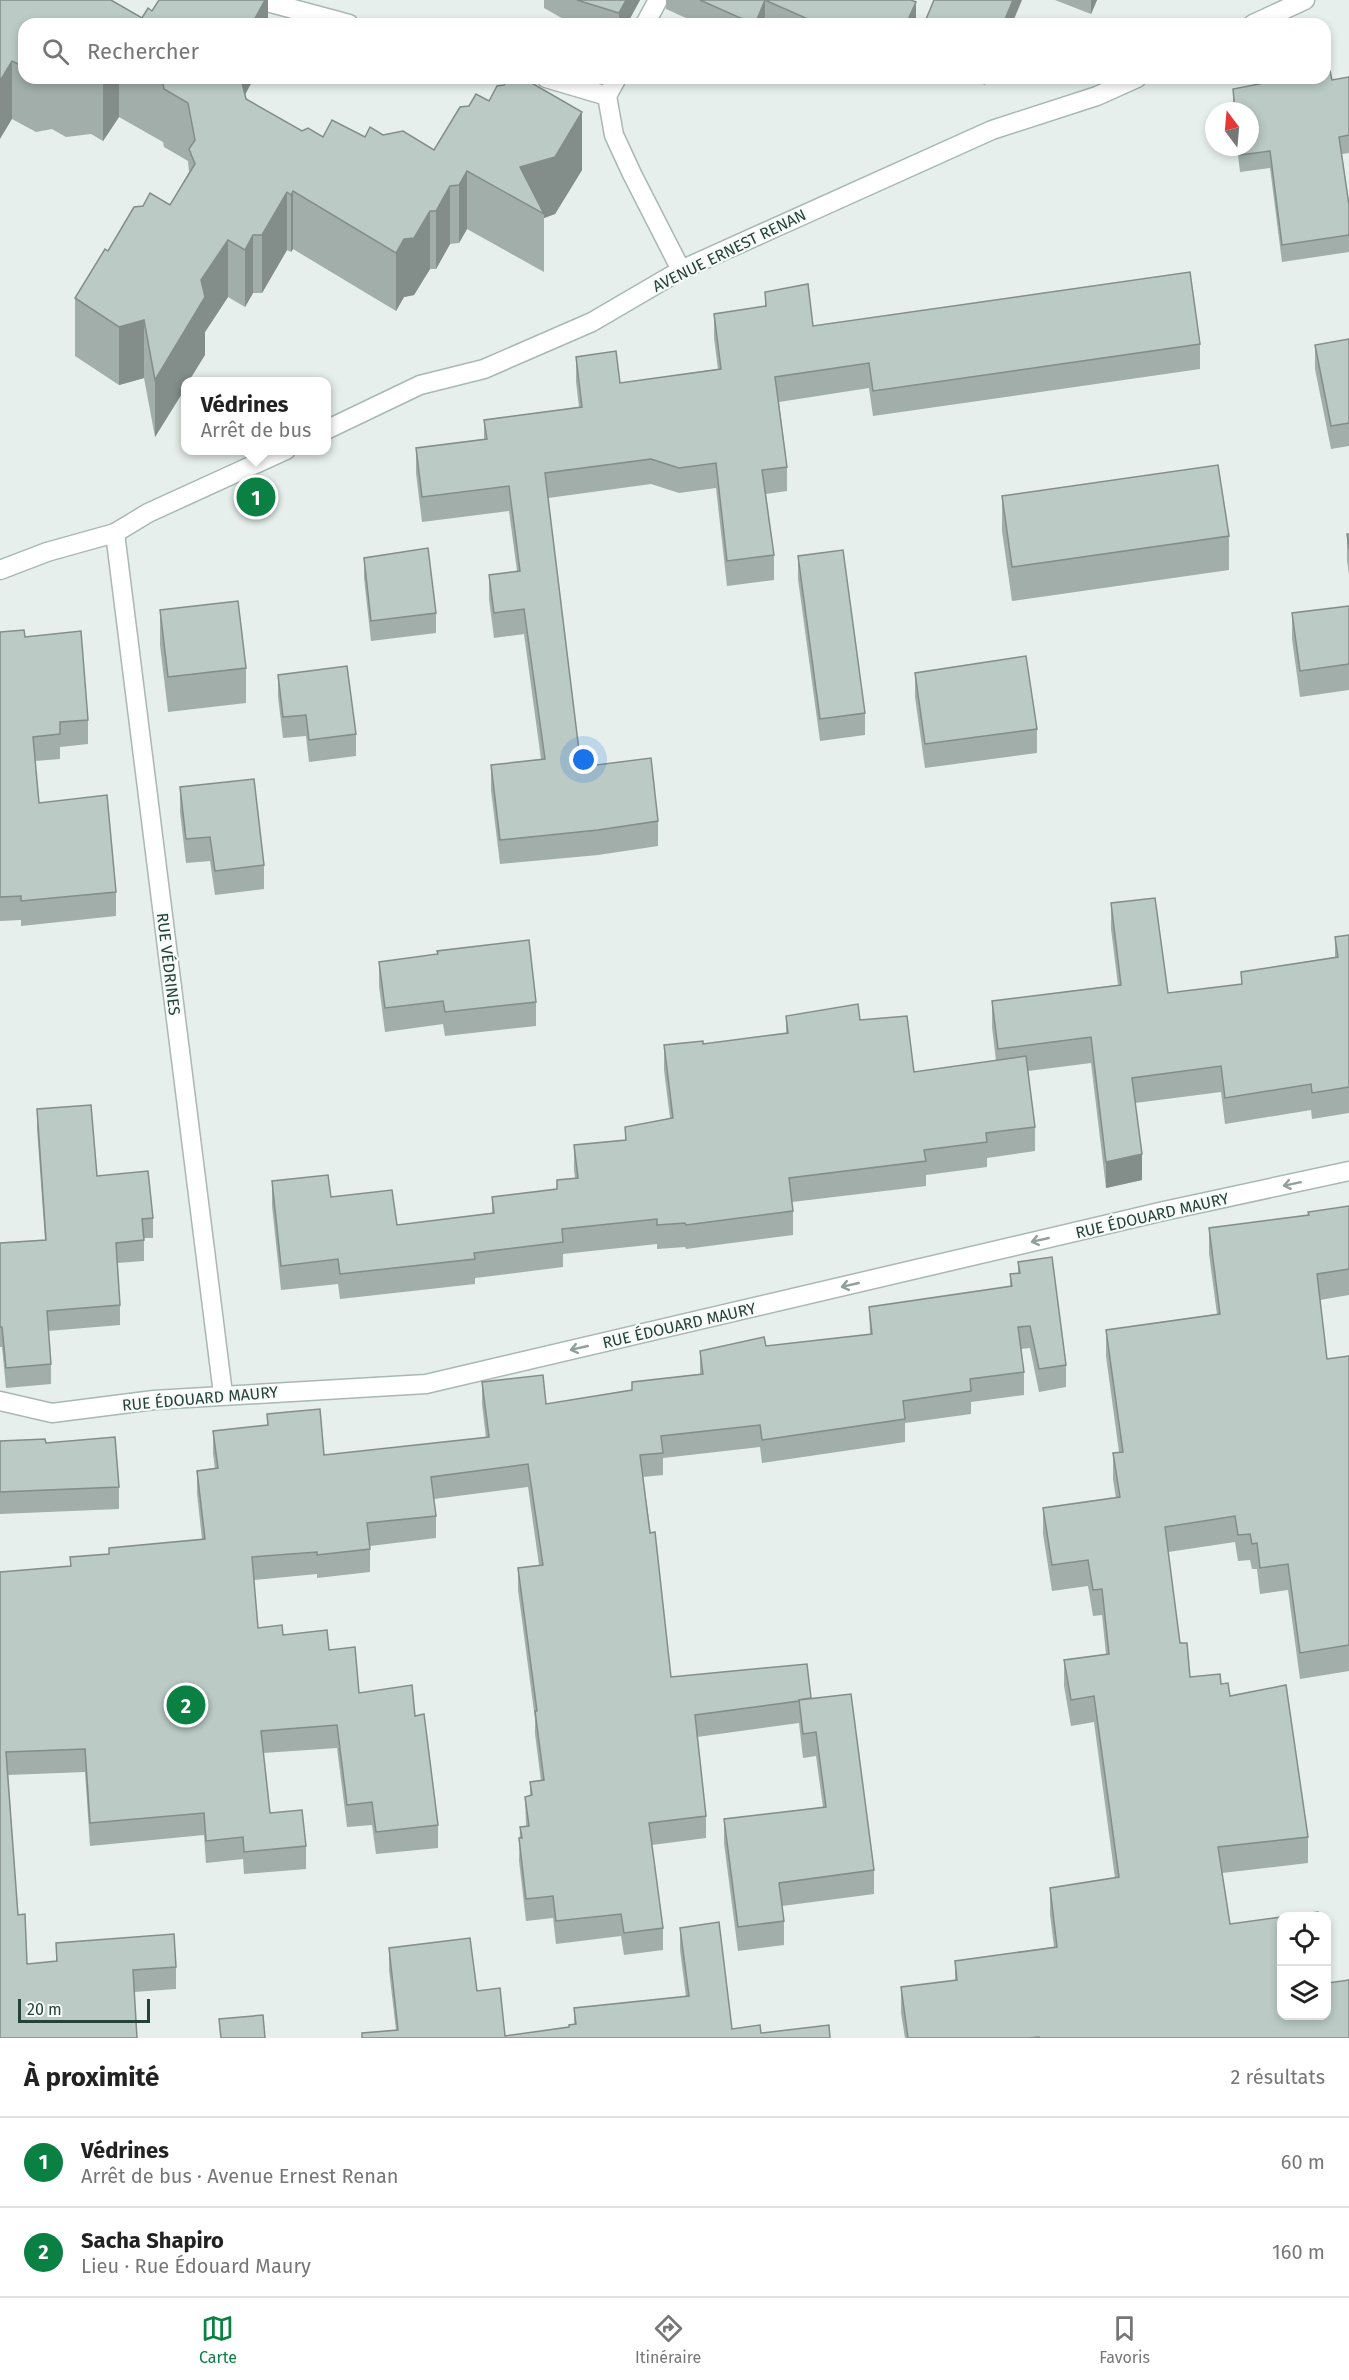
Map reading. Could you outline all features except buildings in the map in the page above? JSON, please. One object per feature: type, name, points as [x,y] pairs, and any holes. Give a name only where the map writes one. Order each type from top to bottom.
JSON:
[{"type":"street","points":[[260,0],[327,18]]},
{"type":"street","points":[[648,18],[658,0]]},
{"type":"street","points":[[1266,18],[1305,0]]},
{"type":"street","points":[[566,84],[607,96]]},
{"type":"street","points":[[614,84],[607,96],[614,135],[681,270]]},
{"type":"street","name":"AVENUE ERNEST RENAN","points":[[331,428],[420,385],[484,369],[592,322],[681,270],[992,130],[1097,96],[1124,84]]},
{"type":"street","points":[[0,570],[47,552],[115,533],[148,513],[275,455]]},
{"type":"street","name":"RUE VÉDRINES","points":[[115,533],[223,1394]]},
{"type":"street","name":"RUE ÉDOUARD MAURY","points":[[0,1401],[52,1413],[223,1394],[426,1384],[1164,1211],[1349,1171]]},
{"type":"place","name":"Védrines","points":[[256,497]]},
{"type":"place","name":"Sacha Shapiro","points":[[186,1705]]}]
